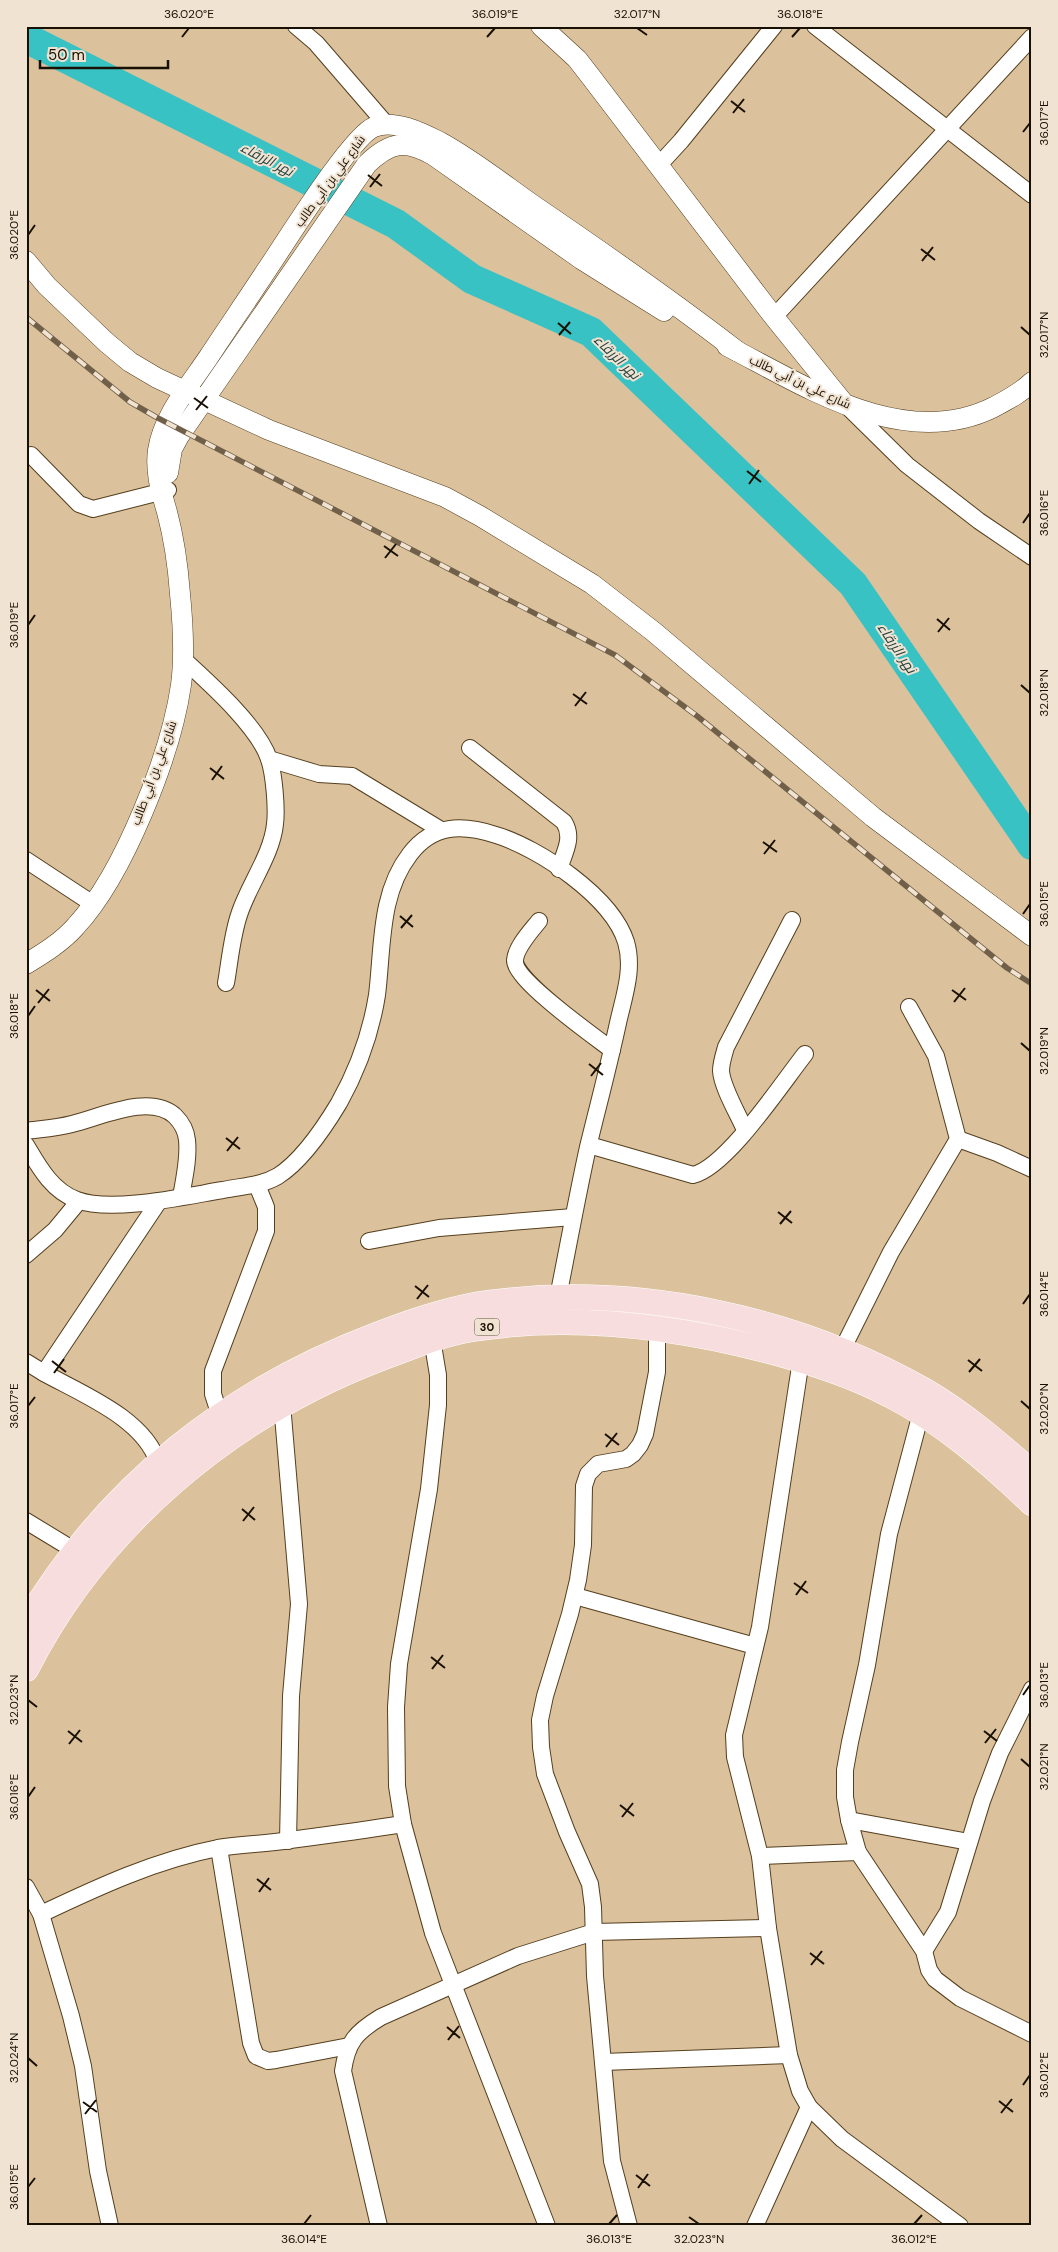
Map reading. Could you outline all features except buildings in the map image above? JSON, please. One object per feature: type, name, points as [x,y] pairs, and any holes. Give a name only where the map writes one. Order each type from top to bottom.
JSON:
[{"type":"main road","name":"30","points":[[26,1624],[76,1552],[107,1515],[158,1463],[186,1439],[282,1377],[352,1344],[455,1309],[487,1303],[558,1297],[632,1302],[700,1310],[764,1324],[842,1350],[927,1392],[980,1430],[1032,1473]]},
{"type":"main road","points":[[522,1299],[525,1324]]},
{"type":"main road","name":"30","points":[[26,1669],[71,1595],[116,1538],[168,1486],[210,1451],[282,1404],[334,1377],[432,1339],[470,1329],[525,1324],[604,1323],[657,1328],[723,1339],[802,1360],[861,1381],[921,1413],[978,1455],[1032,1503]]},
{"type":"street","points":[[296,26],[316,43],[386,124]]},
{"type":"street","points":[[541,26],[582,65],[774,317],[845,405],[907,465],[979,521],[1032,556]]},
{"type":"street","points":[[658,166],[681,141],[774,26]]},
{"type":"street","points":[[815,26],[1032,195]]},
{"type":"street","points":[[774,317],[1032,37]]},
{"type":"street","name":"شارع علي بن أبي طالب","points":[[194,396],[306,213],[348,152],[369,129],[386,124],[405,127],[425,135],[460,154],[641,280],[737,352]]},
{"type":"street","name":"شارع علي بن أبي طالب","points":[[26,964],[57,944],[76,927],[93,904],[122,856],[154,782],[173,725],[181,683],[183,659],[180,592],[164,490],[157,467],[158,448],[164,430],[194,396],[323,228],[367,164],[390,146],[403,144],[415,146],[426,151],[589,264],[694,329],[845,405],[910,421],[934,422],[959,419],[984,412],[1031,385]]},
{"type":"street","points":[[26,261],[59,298],[107,344],[130,362],[194,396],[319,451],[445,497],[592,584],[654,632],[873,817],[1032,936]]},
{"type":"street","points":[[31,455],[79,504],[93,510],[164,490]]},
{"type":"street","points":[[183,659],[227,701],[253,731],[269,759],[275,824],[268,848],[239,913],[226,983]]},
{"type":"street","points":[[470,748],[564,822],[568,828],[569,838],[559,868]]},
{"type":"street","points":[[269,759],[319,774],[352,776],[441,830]]},
{"type":"street","points":[[26,1145],[51,1182],[79,1201],[103,1203],[159,1201],[257,1185],[275,1178],[290,1166],[320,1132],[338,1106],[364,1049],[376,996],[385,914],[390,893],[398,873],[424,839],[441,830],[470,829],[500,836],[559,868],[612,914],[626,941],[629,971],[573,1217],[558,1297]]},
{"type":"street","points":[[26,860],[93,904]]},
{"type":"street","points":[[745,1130],[724,1083],[721,1071],[722,1060],[726,1047],[792,920]]},
{"type":"street","points":[[539,921],[518,952],[515,960],[516,967],[521,975],[550,1001],[612,1050]]},
{"type":"street","points":[[842,1350],[891,1252],[958,1139],[936,1056],[910,1008]]},
{"type":"street","points":[[589,1145],[693,1175],[709,1168],[745,1130],[805,1054]]},
{"type":"street","points":[[26,1131],[70,1125],[135,1107],[156,1106],[170,1112],[182,1123],[187,1138],[187,1158],[181,1197]]},
{"type":"street","points":[[958,1139],[997,1152],[1032,1169]]},
{"type":"street","points":[[220,1416],[213,1394],[213,1371],[266,1231],[266,1207],[257,1185]]},
{"type":"street","points":[[26,1255],[55,1230],[79,1201]]},
{"type":"street","points":[[44,1373],[159,1201]]},
{"type":"street","points":[[369,1241],[439,1228],[573,1217]]},
{"type":"street","points":[[628,2226],[612,2161],[595,1976],[590,1884],[554,1800],[545,1774],[540,1747],[540,1720],[545,1696],[575,1596],[582,1545],[584,1486],[588,1474],[598,1464],[626,1459],[634,1454],[640,1445],[645,1434],[657,1372],[657,1328]]},
{"type":"street","points":[[432,1339],[438,1376],[436,1431],[425,1515],[400,1664],[396,1707],[397,1786],[403,1824],[433,1933],[547,2226]]},
{"type":"street","points":[[802,1360],[755,1646],[734,1735],[735,1757],[760,1856],[768,1928],[789,2055],[796,2082],[809,2107],[842,2138],[960,2226]]},
{"type":"street","points":[[26,1362],[107,1409],[139,1431],[149,1442],[158,1463]]},
{"type":"street","points":[[282,1404],[299,1604],[291,1696],[288,1841]]},
{"type":"street","points":[[921,1413],[889,1534],[867,1665],[845,1770],[849,1820],[858,1852],[924,1951],[929,1970],[943,1986],[991,2015],[1032,2034]]},
{"type":"street","points":[[26,1521],[76,1552]]},
{"type":"street","points":[[575,1596],[755,1646]]},
{"type":"street","points":[[924,1951],[948,1912],[969,1842],[1000,1753],[1032,1689]]},
{"type":"street","points":[[849,1820],[969,1842]]},
{"type":"street","points":[[41,1914],[86,1892],[170,1860],[219,1848],[288,1841],[403,1824]]},
{"type":"street","points":[[219,1848],[250,2043],[256,2056],[268,2061],[349,2046]]},
{"type":"street","points":[[760,1856],[858,1852]]},
{"type":"street","points":[[26,1887],[41,1914],[83,2066],[98,2171],[110,2226]]},
{"type":"street","points":[[379,2226],[343,2071],[349,2046],[362,2028],[381,2017],[518,1956],[594,1932],[768,1928]]},
{"type":"street","points":[[603,2062],[789,2055]]},
{"type":"street","points":[[755,2226],[809,2107]]},
{"type":"waterway","name":"نهر الزرقاء","points":[[26,38],[396,224],[472,279],[591,332],[853,584],[1032,845]]},
{"type":"railway","points":[[26,317],[130,402],[156,417],[615,655],[697,716],[1007,968],[1032,984]]}]
